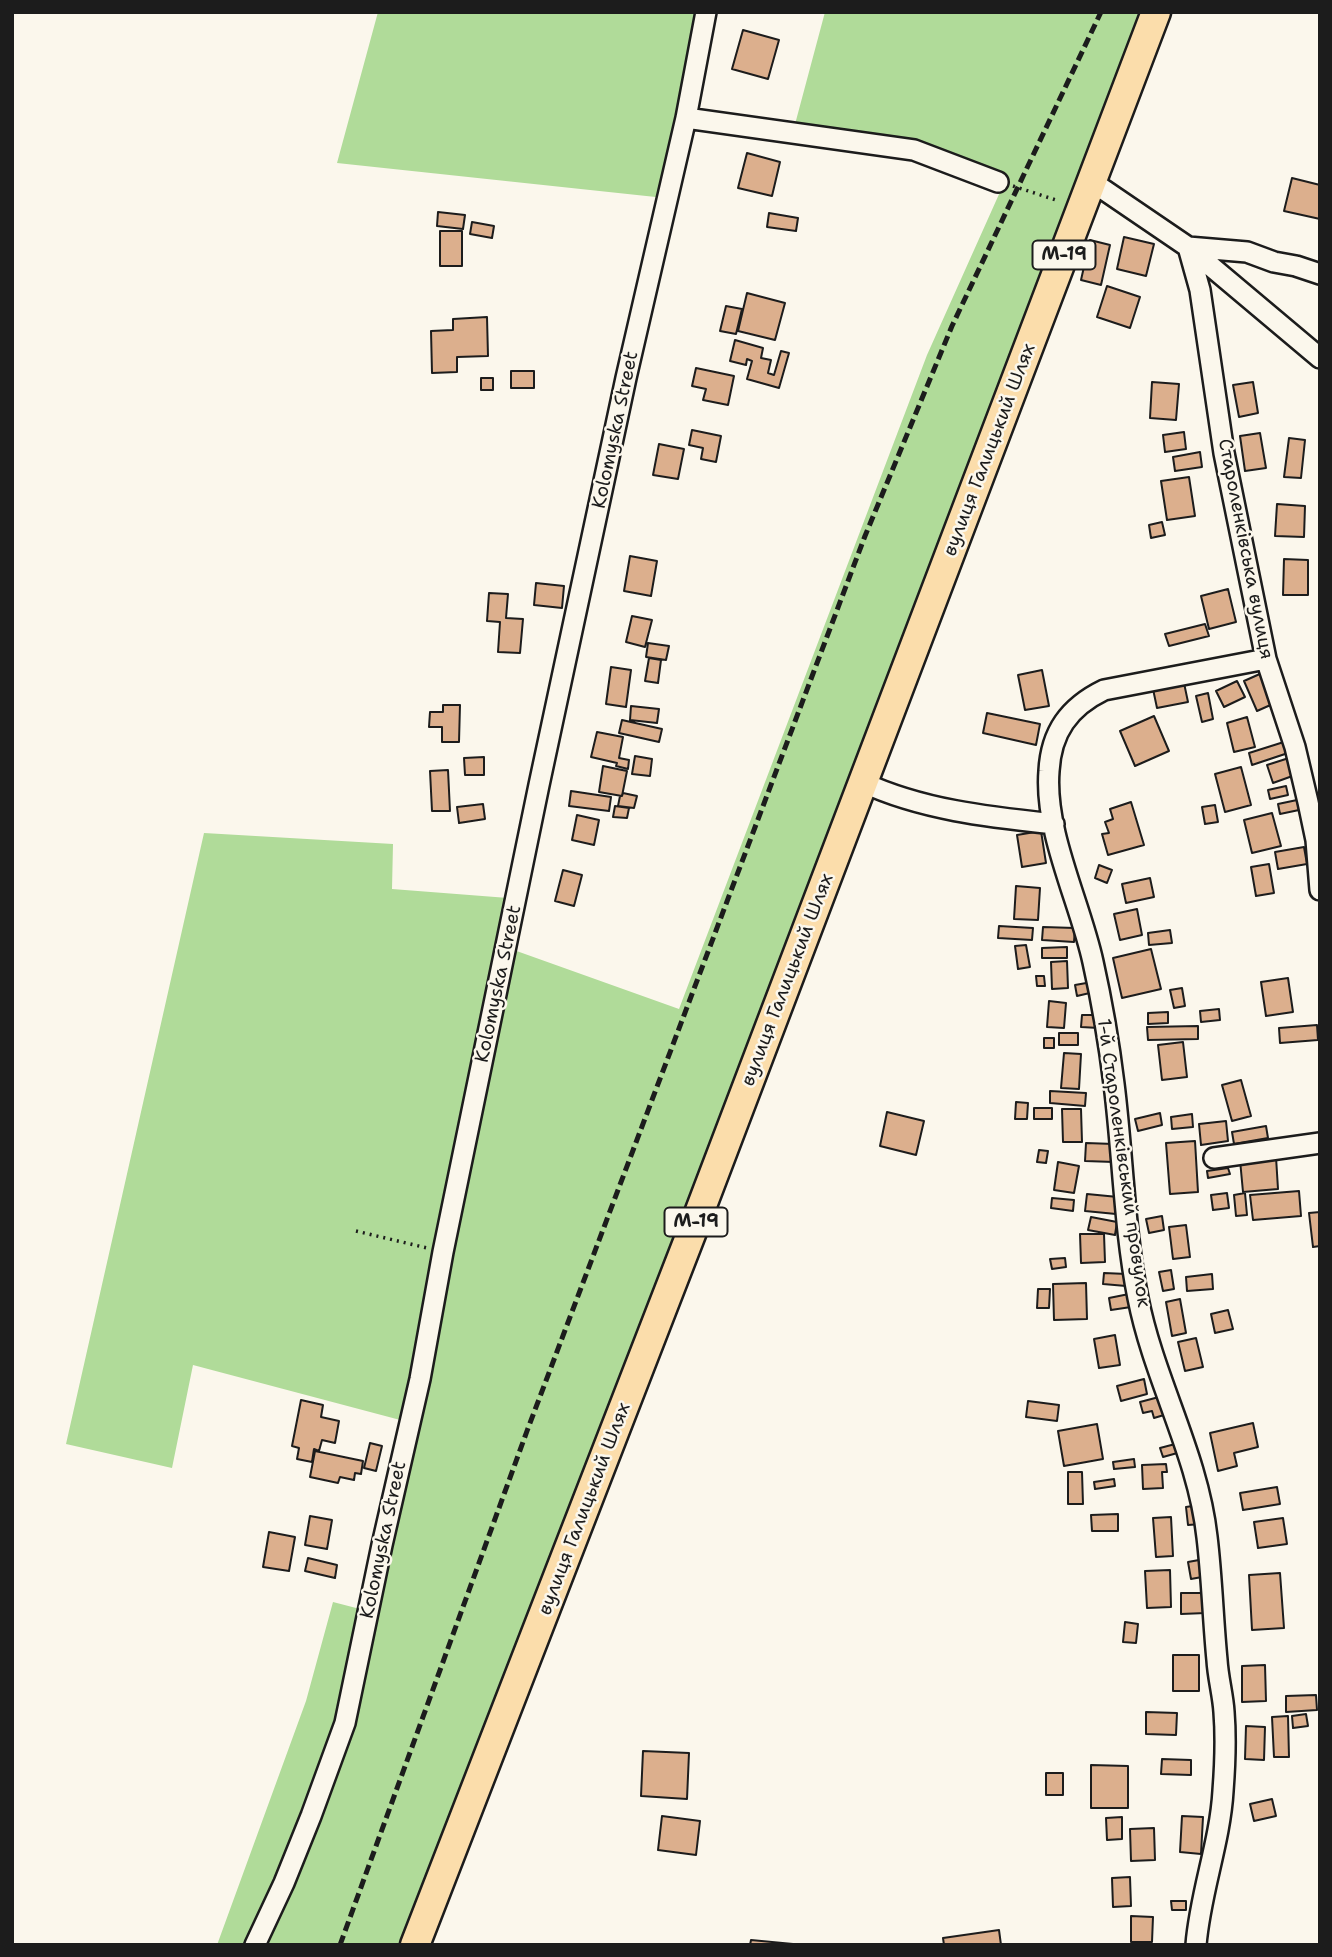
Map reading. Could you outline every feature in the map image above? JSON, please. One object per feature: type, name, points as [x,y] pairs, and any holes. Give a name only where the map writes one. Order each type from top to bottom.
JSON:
[{"type":"highway","name":"вулиця Галицький Шлях","points":[[415,1945],[708,1191],[1156,12]]},
{"type":"street","name":"Kolomyska Street","points":[[255,1945],[307,1828],[345,1723],[626,378],[686,118],[706,12]]},
{"type":"street","points":[[686,118],[914,150],[998,182]]},
{"type":"street","points":[[1091,181],[1188,247],[1320,358]]},
{"type":"street","points":[[1188,247],[1247,253],[1320,274]]},
{"type":"street","name":"Староленківська вулиця","points":[[1188,247],[1200,290],[1224,453],[1266,659],[1295,747],[1318,840],[1320,890]]},
{"type":"street","name":"1-й Староленківський провулок","points":[[1196,1945],[1198,1919],[1217,1840],[1223,1791],[1224,1713],[1217,1664],[1207,1535],[1196,1478],[1138,1299],[1114,1082],[1103,1013],[1092,957],[1054,824],[1048,774],[1051,752],[1068,714],[1083,700],[1104,690],[1266,659]]},
{"type":"street","points":[[862,782],[881,791],[929,805],[994,818],[1054,824]]},
{"type":"street","points":[[1214,1158],[1320,1143]]},
{"type":"path","points":[[998,182],[1081,208]]},
{"type":"path","points":[[356,1231],[443,1252]]},
{"type":"green space","points":[[378,12],[706,12],[665,198],[337,163]]},
{"type":"green space","points":[[825,12],[1165,12],[421,1945],[217,1945],[306,1701],[333,1602],[360,1609],[404,1421],[193,1365],[172,1468],[66,1444],[204,833],[393,844],[392,889],[521,899],[511,949],[679,1009],[927,355],[1000,192],[901,152],[790,143]]},
{"type":"building","points":[[743,30],[779,40],[768,79],[732,69]]},
{"type":"building","points":[[747,153],[780,162],[772,196],[738,188]]},
{"type":"building","points":[[1292,178],[1320,185],[1320,219],[1284,211]]},
{"type":"building","points":[[438,212],[465,215],[463,229],[437,226]]},
{"type":"building","points":[[769,213],[798,218],[796,231],[767,227]]},
{"type":"building","points":[[472,222],[494,226],[492,238],[470,234]]},
{"type":"building","points":[[440,231],[462,231],[462,266],[440,266]]},
{"type":"building","points":[[1124,237],[1154,244],[1146,276],[1117,269]]},
{"type":"building","points":[[1090,240],[1110,245],[1101,285],[1081,280]]},
{"type":"building","points":[[1107,286],[1140,297],[1130,328],[1097,317]]},
{"type":"building","points":[[747,293],[785,303],[775,340],[738,331]]},
{"type":"building","points":[[726,306],[742,309],[736,334],[720,331]]},
{"type":"building","points":[[487,317],[488,356],[457,357],[457,372],[432,373],[431,331],[453,330],[453,319]]},
{"type":"building","points":[[735,340],[763,348],[761,358],[771,360],[768,373],[774,375],[781,351],[789,353],[779,388],[747,379],[752,361],[747,359],[746,365],[730,361]]},
{"type":"building","points":[[696,368],[734,376],[728,405],[703,400],[706,389],[692,386]]},
{"type":"building","points":[[511,371],[534,371],[534,388],[511,388]]},
{"type":"building","points":[[481,378],[493,378],[493,390],[481,390]]},
{"type":"building","points":[[1152,382],[1179,384],[1176,420],[1150,418]]},
{"type":"building","points":[[1253,382],[1258,413],[1239,417],[1233,385]]},
{"type":"building","points":[[692,430],[721,436],[716,462],[701,459],[703,448],[689,445]]},
{"type":"building","points":[[1184,432],[1186,449],[1165,452],[1163,435]]},
{"type":"building","points":[[1260,433],[1266,468],[1245,471],[1240,436]]},
{"type":"building","points":[[1289,438],[1305,440],[1301,478],[1284,477]]},
{"type":"building","points":[[659,444],[684,449],[678,479],[653,475]]},
{"type":"building","points":[[1200,452],[1202,467],[1175,471],[1173,457]]},
{"type":"building","points":[[1189,477],[1195,516],[1167,520],[1161,481]]},
{"type":"building","points":[[1277,504],[1305,506],[1304,537],[1275,536]]},
{"type":"building","points":[[1162,522],[1165,535],[1151,538],[1149,525]]},
{"type":"building","points":[[630,556],[657,561],[651,596],[624,591]]},
{"type":"building","points":[[1284,559],[1308,560],[1308,595],[1283,595]]},
{"type":"building","points":[[536,583],[564,586],[562,608],[534,605]]},
{"type":"building","points":[[1228,589],[1236,622],[1209,629],[1201,596]]},
{"type":"building","points":[[489,593],[508,594],[506,618],[523,619],[520,653],[498,652],[500,622],[487,621]]},
{"type":"building","points":[[632,616],[652,620],[645,647],[626,642]]},
{"type":"building","points":[[1205,624],[1209,636],[1169,646],[1165,634]]},
{"type":"building","points":[[648,643],[669,646],[666,660],[646,657]]},
{"type":"building","points":[[649,658],[661,660],[658,683],[645,681]]},
{"type":"building","points":[[611,667],[631,670],[626,707],[606,704]]},
{"type":"building","points":[[1042,670],[1049,706],[1025,710],[1018,675]]},
{"type":"building","points":[[1262,673],[1275,703],[1257,711],[1244,681]]},
{"type":"building","points":[[1237,681],[1245,697],[1224,707],[1216,691]]},
{"type":"building","points":[[1184,683],[1188,702],[1157,708],[1153,689]]},
{"type":"building","points":[[1208,693],[1213,719],[1202,722],[1196,696]]},
{"type":"building","points":[[443,705],[460,705],[459,742],[442,742],[442,727],[429,727],[430,712],[443,712]]},
{"type":"building","points":[[631,706],[659,709],[657,723],[630,720]]},
{"type":"building","points":[[987,713],[1040,724],[1036,745],[983,733]]},
{"type":"building","points":[[1154,716],[1169,751],[1135,766],[1120,731]]},
{"type":"building","points":[[1247,717],[1255,747],[1234,752],[1227,723]]},
{"type":"building","points":[[622,720],[662,729],[659,742],[619,733]]},
{"type":"building","points":[[597,732],[623,737],[619,758],[629,760],[628,769],[616,766],[617,763],[591,757]]},
{"type":"building","points":[[1287,741],[1291,752],[1252,765],[1249,753]]},
{"type":"building","points":[[635,756],[652,759],[650,776],[632,774]]},
{"type":"building","points":[[484,757],[484,775],[465,775],[464,758]]},
{"type":"building","points":[[1292,757],[1298,774],[1273,783],[1267,765]]},
{"type":"building","points":[[603,766],[627,771],[622,796],[599,792]]},
{"type":"building","points":[[1241,767],[1251,805],[1225,812],[1215,774]]},
{"type":"building","points":[[448,770],[450,811],[432,811],[430,771]]},
{"type":"building","points":[[1286,786],[1288,795],[1270,799],[1268,790]]},
{"type":"building","points":[[571,791],[611,797],[609,811],[569,806]]},
{"type":"building","points":[[623,793],[637,796],[634,808],[618,806]]},
{"type":"building","points":[[1297,800],[1299,810],[1280,814],[1278,804]]},
{"type":"building","points":[[1131,802],[1144,845],[1108,855],[1102,834],[1109,833],[1105,822],[1113,819],[1110,809]]},
{"type":"building","points":[[483,804],[485,819],[459,823],[457,807]]},
{"type":"building","points":[[1215,805],[1218,822],[1205,824],[1202,807]]},
{"type":"building","points":[[615,806],[629,808],[627,818],[613,817]]},
{"type":"building","points":[[1272,813],[1281,846],[1252,853],[1244,820]]},
{"type":"building","points":[[577,815],[599,820],[594,845],[572,840]]},
{"type":"building","points":[[1041,831],[1046,863],[1022,867],[1017,835]]},
{"type":"building","points":[[1304,847],[1307,864],[1278,869],[1275,852]]},
{"type":"building","points":[[1269,864],[1274,893],[1256,896],[1251,867]]},
{"type":"building","points":[[1099,865],[1112,870],[1107,883],[1095,878]]},
{"type":"building","points":[[563,870],[582,875],[574,906],[555,901]]},
{"type":"building","points":[[1150,878],[1154,897],[1126,903],[1122,884]]},
{"type":"building","points":[[1016,886],[1040,888],[1038,920],[1014,919]]},
{"type":"building","points":[[1137,909],[1142,935],[1120,940],[1114,914]]},
{"type":"building","points":[[999,926],[1033,928],[1032,940],[998,938]]},
{"type":"building","points":[[1043,927],[1075,928],[1074,942],[1042,940]]},
{"type":"building","points":[[1170,930],[1172,943],[1149,945],[1148,933]]},
{"type":"building","points":[[1026,945],[1030,967],[1018,969],[1015,946]]},
{"type":"building","points":[[1067,947],[1067,958],[1042,958],[1042,948]]},
{"type":"building","points":[[1151,949],[1161,989],[1122,998],[1113,958]]},
{"type":"building","points":[[1067,961],[1068,988],[1052,989],[1051,962]]},
{"type":"building","points":[[1036,976],[1044,976],[1045,986],[1037,986]]},
{"type":"building","points":[[1288,978],[1293,1012],[1266,1016],[1261,982]]},
{"type":"building","points":[[1092,982],[1094,992],[1077,996],[1075,985]]},
{"type":"building","points":[[1182,988],[1185,1006],[1174,1008],[1170,990]]},
{"type":"building","points":[[1049,1001],[1066,1003],[1064,1028],[1047,1027]]},
{"type":"building","points":[[1219,1009],[1220,1020],[1201,1022],[1200,1011]]},
{"type":"building","points":[[1168,1012],[1168,1023],[1148,1024],[1148,1013]]},
{"type":"building","points":[[1082,1015],[1099,1015],[1099,1028],[1081,1027]]},
{"type":"building","points":[[1317,1025],[1318,1040],[1280,1043],[1279,1028]]},
{"type":"building","points":[[1198,1026],[1198,1039],[1148,1040],[1147,1027]]},
{"type":"building","points":[[1059,1033],[1078,1033],[1078,1045],[1059,1045]]},
{"type":"building","points":[[1044,1038],[1054,1038],[1054,1048],[1044,1048]]},
{"type":"building","points":[[1183,1042],[1187,1077],[1162,1080],[1158,1045]]},
{"type":"building","points":[[1064,1053],[1081,1054],[1079,1089],[1061,1088]]},
{"type":"building","points":[[1241,1080],[1251,1116],[1232,1121],[1222,1085]]},
{"type":"building","points":[[1050,1091],[1086,1093],[1085,1106],[1050,1103]]},
{"type":"building","points":[[1016,1102],[1028,1103],[1027,1119],[1015,1119]]},
{"type":"building","points":[[1034,1108],[1052,1108],[1052,1119],[1034,1119]]},
{"type":"building","points":[[1062,1109],[1081,1109],[1082,1142],[1063,1142]]},
{"type":"building","points":[[887,1112],[924,1121],[916,1155],[880,1146]]},
{"type":"building","points":[[1160,1113],[1162,1125],[1138,1131],[1135,1119]]},
{"type":"building","points":[[1192,1114],[1193,1127],[1172,1129],[1171,1117]]},
{"type":"building","points":[[1226,1121],[1228,1141],[1201,1145],[1199,1124]]},
{"type":"building","points":[[1266,1126],[1268,1138],[1234,1144],[1232,1132]]},
{"type":"building","points":[[1195,1141],[1198,1192],[1170,1194],[1166,1143]]},
{"type":"building","points":[[1086,1143],[1114,1144],[1114,1162],[1085,1161]]},
{"type":"building","points":[[1039,1150],[1048,1151],[1046,1163],[1037,1162]]},
{"type":"building","points":[[1276,1157],[1278,1189],[1243,1192],[1240,1160]]},
{"type":"building","points":[[1058,1162],[1079,1166],[1074,1193],[1054,1190]]},
{"type":"building","points":[[1228,1168],[1230,1174],[1208,1178],[1207,1171]]},
{"type":"building","points":[[1299,1191],[1301,1216],[1253,1220],[1250,1195]]},
{"type":"building","points":[[1227,1193],[1229,1208],[1213,1210],[1211,1195]]},
{"type":"building","points":[[1245,1193],[1247,1215],[1236,1216],[1234,1195]]},
{"type":"building","points":[[1087,1194],[1118,1197],[1116,1214],[1085,1211]]},
{"type":"building","points":[[1052,1198],[1074,1200],[1073,1211],[1051,1208]]},
{"type":"building","points":[[1320,1212],[1320,1246],[1313,1247],[1309,1213]]},
{"type":"building","points":[[1162,1216],[1164,1230],[1149,1233],[1146,1219]]},
{"type":"building","points":[[1091,1217],[1117,1222],[1115,1235],[1088,1230]]},
{"type":"building","points":[[1186,1225],[1190,1257],[1173,1259],[1169,1227]]},
{"type":"building","points":[[1080,1234],[1104,1234],[1105,1262],[1081,1263]]},
{"type":"building","points":[[1065,1258],[1066,1267],[1052,1269],[1050,1259]]},
{"type":"building","points":[[1171,1270],[1174,1289],[1163,1291],[1159,1272]]},
{"type":"building","points":[[1104,1273],[1127,1274],[1126,1286],[1103,1284]]},
{"type":"building","points":[[1212,1274],[1213,1289],[1187,1291],[1186,1277]]},
{"type":"building","points":[[1086,1283],[1087,1319],[1054,1320],[1053,1284]]},
{"type":"building","points":[[1038,1289],[1050,1289],[1049,1308],[1037,1308]]},
{"type":"building","points":[[1129,1294],[1131,1307],[1111,1310],[1109,1298]]},
{"type":"building","points":[[1180,1299],[1186,1333],[1172,1336],[1166,1302]]},
{"type":"building","points":[[1228,1310],[1233,1329],[1215,1333],[1211,1314]]},
{"type":"building","points":[[1115,1335],[1120,1365],[1099,1368],[1094,1339]]},
{"type":"building","points":[[1196,1338],[1203,1367],[1185,1371],[1178,1342]]},
{"type":"building","points":[[1144,1379],[1147,1394],[1121,1401],[1117,1386]]},
{"type":"building","points":[[1159,1397],[1164,1415],[1154,1418],[1152,1411],[1143,1413],[1140,1402]]},
{"type":"building","points":[[301,1400],[323,1405],[321,1417],[339,1421],[335,1443],[322,1440],[319,1451],[314,1449],[312,1462],[297,1459],[299,1448],[292,1446]]},
{"type":"building","points":[[1028,1401],[1059,1405],[1057,1421],[1026,1417]]},
{"type":"building","points":[[1253,1423],[1258,1447],[1234,1453],[1237,1466],[1218,1471],[1210,1433]]},
{"type":"building","points":[[1097,1424],[1103,1459],[1064,1466],[1058,1431]]},
{"type":"building","points":[[370,1443],[382,1446],[376,1471],[364,1468]]},
{"type":"building","points":[[1179,1443],[1181,1452],[1163,1457],[1160,1448]]},
{"type":"building","points":[[315,1451],[363,1461],[361,1474],[355,1473],[354,1480],[340,1477],[338,1483],[310,1477]]},
{"type":"building","points":[[1134,1459],[1135,1467],[1114,1469],[1113,1462]]},
{"type":"building","points":[[1166,1464],[1167,1472],[1162,1472],[1163,1488],[1143,1489],[1142,1465]]},
{"type":"building","points":[[1068,1472],[1082,1472],[1083,1504],[1068,1504]]},
{"type":"building","points":[[1114,1479],[1115,1486],[1095,1489],[1094,1482]]},
{"type":"building","points":[[1277,1487],[1280,1504],[1243,1510],[1240,1493]]},
{"type":"building","points":[[1199,1505],[1201,1524],[1188,1525],[1186,1507]]},
{"type":"building","points":[[1118,1514],[1118,1531],[1092,1531],[1091,1515]]},
{"type":"building","points":[[310,1516],[332,1520],[327,1549],[305,1545]]},
{"type":"building","points":[[1171,1517],[1173,1556],[1156,1557],[1153,1518]]},
{"type":"building","points":[[1283,1518],[1287,1544],[1258,1548],[1254,1522]]},
{"type":"building","points":[[269,1532],[295,1537],[289,1571],[263,1567]]},
{"type":"building","points":[[308,1558],[337,1565],[335,1578],[305,1571]]},
{"type":"building","points":[[1199,1560],[1202,1577],[1191,1579],[1188,1562]]},
{"type":"building","points":[[1170,1570],[1171,1607],[1147,1608],[1145,1571]]},
{"type":"building","points":[[1280,1573],[1284,1628],[1252,1630],[1249,1575]]},
{"type":"building","points":[[1181,1593],[1206,1593],[1206,1613],[1181,1614]]},
{"type":"building","points":[[1125,1622],[1138,1624],[1136,1643],[1123,1642]]},
{"type":"building","points":[[1173,1655],[1199,1655],[1199,1691],[1173,1691]]},
{"type":"building","points":[[1265,1665],[1266,1701],[1242,1702],[1242,1666]]},
{"type":"building","points":[[1316,1695],[1317,1710],[1286,1712],[1286,1696]]},
{"type":"building","points":[[1146,1712],[1177,1713],[1176,1735],[1146,1734]]},
{"type":"building","points":[[1306,1714],[1308,1726],[1293,1728],[1292,1716]]},
{"type":"building","points":[[1288,1716],[1289,1757],[1274,1757],[1272,1717]]},
{"type":"building","points":[[1246,1726],[1265,1727],[1264,1760],[1245,1759]]},
{"type":"building","points":[[643,1751],[689,1753],[687,1799],[641,1796]]},
{"type":"building","points":[[1162,1759],[1191,1760],[1191,1775],[1161,1774]]},
{"type":"building","points":[[1091,1765],[1128,1766],[1128,1808],[1091,1808]]},
{"type":"building","points":[[1046,1773],[1063,1773],[1063,1795],[1046,1795]]},
{"type":"building","points":[[1272,1799],[1276,1816],[1254,1821],[1250,1804]]},
{"type":"building","points":[[662,1816],[700,1821],[696,1855],[658,1850]]},
{"type":"building","points":[[1182,1816],[1203,1817],[1201,1854],[1180,1852]]},
{"type":"building","points":[[1122,1817],[1122,1839],[1107,1840],[1106,1818]]},
{"type":"building","points":[[1154,1828],[1155,1860],[1131,1861],[1130,1829]]},
{"type":"building","points":[[1130,1877],[1131,1906],[1113,1907],[1112,1878]]},
{"type":"building","points":[[1171,1901],[1186,1901],[1186,1910],[1172,1910]]},
{"type":"building","points":[[1131,1916],[1153,1917],[1152,1942],[1131,1942]]},
{"type":"building","points":[[999,1930],[1001,1945],[944,1945],[943,1938]]},
{"type":"building","points":[[751,1940],[793,1944],[793,1945],[750,1945]]},
{"type":"railway","points":[[340,1945],[527,1431],[865,536],[952,326],[1101,12]]}]
